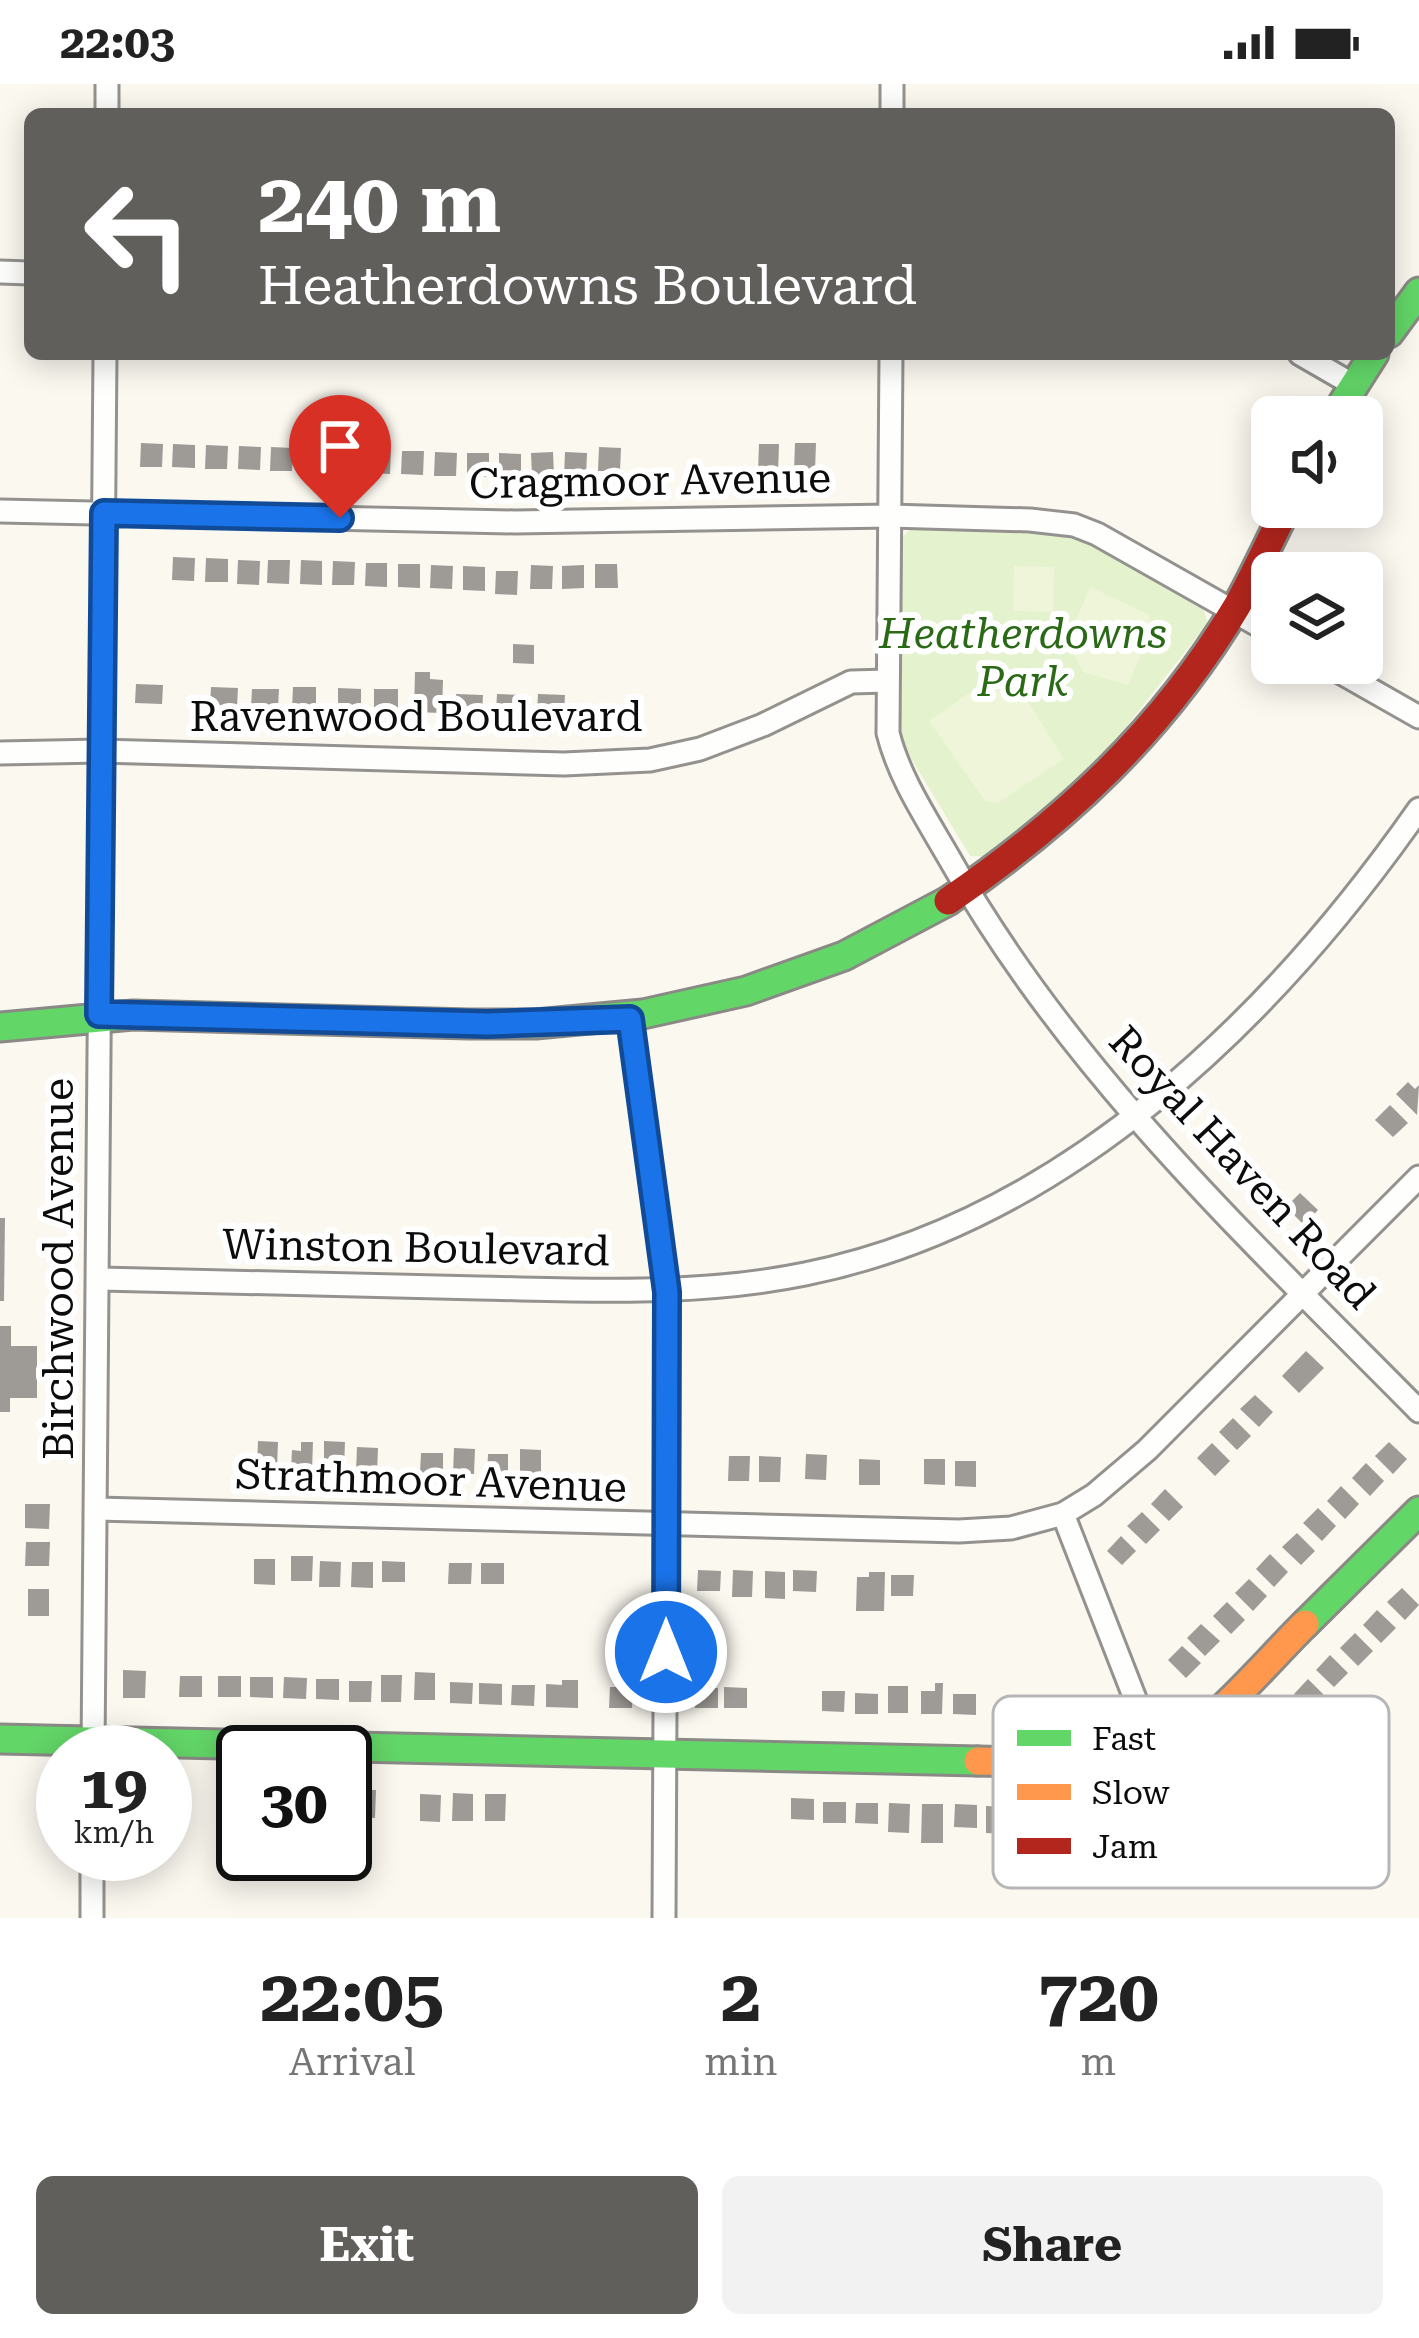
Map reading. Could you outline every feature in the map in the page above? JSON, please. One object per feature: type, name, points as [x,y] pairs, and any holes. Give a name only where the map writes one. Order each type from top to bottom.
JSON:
[{"type":"street","points":[[1395,325],[1419,292]]},
{"type":"street","name":"Birchwood Avenue","points":[[93,1725],[104,360]]},
{"type":"street","name":"Royal Haven Road","points":[[891,360],[887,680],[893,752],[968,891],[1028,980],[1133,1117],[1419,1411]]},
{"type":"street","points":[[1310,360],[1352,384]]},
{"type":"street","points":[[1345,396],[1370,360]]},
{"type":"street","name":"Cragmoor Avenue","points":[[0,511],[515,522],[890,516],[1074,525],[1251,621]]},
{"type":"street","points":[[0,1027],[99,1014],[487,1024],[630,1019],[710,1001],[819,966],[911,926],[968,891],[1099,786],[1169,702],[1234,612],[1276,528]]},
{"type":"street","name":"Ravenwood Boulevard","points":[[0,753],[100,751],[541,764],[650,760],[700,749],[763,725],[851,682],[887,680]]},
{"type":"street","points":[[1361,684],[1419,717]]},
{"type":"street","name":"Winston Boulevard","points":[[99,1279],[667,1292],[806,1274],[950,1226],[1052,1175],[1133,1117],[1226,1036],[1360,888],[1419,809]]},
{"type":"street","points":[[630,1019],[667,1292],[664,1918]]},
{"type":"street","name":"Strathmoor Avenue","points":[[96,1510],[959,1531],[1012,1528],[1063,1514],[1094,1495],[1147,1450],[1419,1177]]},
{"type":"street","points":[[1233,1696],[1419,1511]]},
{"type":"street","points":[[1063,1514],[1134,1696]]},
{"type":"street","points":[[0,1739],[36,1742]]},
{"type":"street","points":[[192,1748],[993,1761]]},
{"type":"street","points":[[92,1881],[92,1918]]},
{"type":"green space","name":"Heatherdowns Park","points":[[912,527],[1073,534],[1203,608],[1208,623],[1104,755],[988,857],[970,856],[898,737],[901,539]]},
{"type":"green space","points":[[1014,566],[1054,567],[1053,612],[1013,611]]},
{"type":"green space","points":[[1090,587],[1148,614],[1153,626],[1128,685],[1083,672],[1067,641]]},
{"type":"green space","points":[[975,689],[1022,692],[1064,759],[998,803],[985,801],[929,721]]},
{"type":"building","points":[[337,436],[355,437],[358,473],[336,473]]},
{"type":"building","points":[[141,443],[163,444],[162,467],[140,467]]},
{"type":"building","points":[[795,443],[816,443],[815,471],[794,471]]},
{"type":"building","points":[[173,444],[195,445],[195,468],[172,467]]},
{"type":"building","points":[[759,444],[779,444],[778,473],[758,472]]},
{"type":"building","points":[[206,445],[228,446],[227,469],[205,469]]},
{"type":"building","points":[[239,446],[261,447],[260,470],[238,469]]},
{"type":"building","points":[[271,447],[293,448],[292,471],[270,471]]},
{"type":"building","points":[[599,447],[621,448],[620,471],[598,471]]},
{"type":"building","points":[[304,448],[326,448],[325,472],[303,471]]},
{"type":"building","points":[[369,450],[391,450],[390,474],[368,473]]},
{"type":"building","points":[[402,451],[424,451],[423,475],[401,474]]},
{"type":"building","points":[[435,452],[457,453],[456,476],[434,476]]},
{"type":"building","points":[[553,452],[554,476],[532,476],[531,453]]},
{"type":"building","points":[[565,452],[587,453],[586,476],[564,476]]},
{"type":"building","points":[[467,453],[489,453],[489,477],[467,476]]},
{"type":"building","points":[[499,453],[521,454],[521,477],[499,476]]},
{"type":"building","points":[[173,557],[195,558],[194,581],[172,580]]},
{"type":"building","points":[[206,558],[228,559],[228,582],[205,582]]},
{"type":"building","points":[[238,560],[260,561],[259,585],[237,584]]},
{"type":"building","points":[[268,560],[290,560],[289,584],[267,583]]},
{"type":"building","points":[[301,560],[322,561],[322,585],[300,584]]},
{"type":"building","points":[[333,561],[355,562],[354,585],[332,585]]},
{"type":"building","points":[[366,563],[387,563],[387,587],[365,586]]},
{"type":"building","points":[[398,564],[420,564],[420,588],[398,587]]},
{"type":"building","points":[[595,564],[617,564],[618,588],[595,588]]},
{"type":"building","points":[[431,565],[453,566],[452,589],[430,588]]},
{"type":"building","points":[[531,565],[553,566],[552,589],[530,589]]},
{"type":"building","points":[[584,565],[584,588],[562,589],[562,566]]},
{"type":"building","points":[[463,566],[485,567],[485,591],[463,590]]},
{"type":"building","points":[[496,571],[518,571],[517,595],[495,594]]},
{"type":"building","points":[[513,644],[534,645],[534,664],[513,663]]},
{"type":"building","points":[[415,672],[430,672],[430,679],[443,680],[442,713],[414,712]]},
{"type":"building","points":[[136,684],[163,685],[162,704],[135,703]]},
{"type":"building","points":[[211,687],[238,688],[237,707],[210,706]]},
{"type":"building","points":[[293,687],[316,687],[316,709],[292,709]]},
{"type":"building","points":[[338,688],[361,689],[361,711],[338,711]]},
{"type":"building","points":[[252,689],[279,689],[278,709],[251,708]]},
{"type":"building","points":[[374,689],[398,689],[398,711],[374,711]]},
{"type":"building","points":[[456,694],[483,695],[482,714],[455,713]]},
{"type":"building","points":[[497,694],[524,695],[523,714],[496,713]]},
{"type":"building","points":[[538,694],[565,695],[564,714],[537,713]]},
{"type":"building","points":[[1408,1082],[1415,1089],[1419,1085],[1417,1115],[1396,1094]]},
{"type":"building","points":[[1390,1105],[1408,1123],[1393,1137],[1375,1120]]},
{"type":"building","points":[[1300,1193],[1318,1210],[1304,1225],[1286,1207]]},
{"type":"building","points":[[0,1218],[5,1218],[4,1301],[0,1301]]},
{"type":"building","points":[[0,1326],[11,1326],[11,1346],[37,1346],[37,1398],[10,1398],[10,1412],[0,1412]]},
{"type":"building","points":[[1306,1351],[1324,1368],[1299,1393],[1282,1376]]},
{"type":"building","points":[[1255,1395],[1273,1412],[1259,1427],[1240,1409]]},
{"type":"building","points":[[1233,1418],[1251,1436],[1237,1450],[1219,1432]]},
{"type":"building","points":[[258,1441],[278,1442],[277,1469],[257,1469]]},
{"type":"building","points":[[324,1441],[345,1442],[344,1469],[324,1469]]},
{"type":"building","points":[[301,1442],[313,1442],[312,1471],[291,1471],[292,1450],[301,1451]]},
{"type":"building","points":[[1389,1442],[1407,1459],[1393,1474],[1375,1456]]},
{"type":"building","points":[[1212,1443],[1230,1461],[1215,1476],[1197,1458]]},
{"type":"building","points":[[357,1447],[378,1448],[377,1473],[356,1472]]},
{"type":"building","points":[[454,1448],[475,1449],[474,1474],[453,1474]]},
{"type":"building","points":[[520,1449],[541,1450],[541,1475],[520,1475]]},
{"type":"building","points":[[421,1453],[443,1453],[443,1474],[420,1473]]},
{"type":"building","points":[[488,1454],[508,1454],[508,1475],[487,1475]]},
{"type":"building","points":[[806,1454],[827,1455],[826,1480],[805,1479]]},
{"type":"building","points":[[729,1456],[750,1456],[749,1481],[728,1481]]},
{"type":"building","points":[[759,1456],[781,1457],[780,1482],[759,1482]]},
{"type":"building","points":[[859,1459],[880,1460],[880,1485],[859,1485]]},
{"type":"building","points":[[924,1459],[945,1459],[945,1485],[924,1484]]},
{"type":"building","points":[[955,1461],[976,1461],[976,1487],[955,1486]]},
{"type":"building","points":[[1366,1463],[1384,1481],[1370,1496],[1352,1478]]},
{"type":"building","points":[[1341,1486],[1359,1504],[1345,1519],[1327,1501]]},
{"type":"building","points":[[1165,1489],[1183,1507],[1169,1521],[1151,1504]]},
{"type":"building","points":[[25,1504],[50,1504],[49,1529],[25,1528]]},
{"type":"building","points":[[1318,1508],[1336,1526],[1322,1541],[1303,1523]]},
{"type":"building","points":[[1142,1512],[1160,1530],[1146,1544],[1127,1526]]},
{"type":"building","points":[[1297,1533],[1315,1551],[1301,1565],[1282,1547]]},
{"type":"building","points":[[1121,1536],[1136,1551],[1122,1565],[1107,1551]]},
{"type":"building","points":[[26,1542],[50,1542],[49,1566],[25,1566]]},
{"type":"building","points":[[1270,1554],[1288,1572],[1274,1587],[1256,1569]]},
{"type":"building","points":[[291,1556],[313,1556],[312,1581],[291,1581]]},
{"type":"building","points":[[254,1559],[275,1559],[275,1585],[254,1584]]},
{"type":"building","points":[[320,1561],[341,1562],[340,1587],[319,1587]]},
{"type":"building","points":[[382,1561],[405,1562],[405,1582],[382,1582]]},
{"type":"building","points":[[352,1562],[373,1562],[373,1588],[351,1587]]},
{"type":"building","points":[[449,1563],[472,1563],[471,1584],[448,1584]]},
{"type":"building","points":[[481,1563],[504,1563],[504,1584],[481,1584]]},
{"type":"building","points":[[698,1570],[721,1571],[720,1591],[697,1591]]},
{"type":"building","points":[[733,1570],[753,1571],[752,1597],[732,1597]]},
{"type":"building","points":[[793,1570],[817,1571],[816,1592],[793,1591]]},
{"type":"building","points":[[765,1571],[785,1572],[785,1599],[765,1598]]},
{"type":"building","points":[[869,1572],[885,1572],[884,1611],[856,1611],[857,1577],[869,1577]]},
{"type":"building","points":[[891,1575],[914,1575],[913,1596],[891,1596]]},
{"type":"building","points":[[1249,1579],[1267,1596],[1253,1611],[1235,1593]]},
{"type":"building","points":[[1402,1588],[1419,1605],[1405,1620],[1387,1602]]},
{"type":"building","points":[[28,1589],[49,1589],[49,1616],[28,1616]]},
{"type":"building","points":[[1227,1602],[1245,1620],[1231,1634],[1213,1616]]},
{"type":"building","points":[[1377,1610],[1396,1628],[1381,1643],[1363,1625]]},
{"type":"building","points":[[1201,1624],[1220,1641],[1205,1656],[1187,1638]]},
{"type":"building","points":[[1355,1633],[1373,1651],[1358,1666],[1340,1648]]},
{"type":"building","points":[[1182,1646],[1201,1663],[1186,1678],[1168,1660]]},
{"type":"building","points":[[1330,1655],[1348,1673],[1334,1687],[1316,1670]]},
{"type":"building","points":[[123,1670],[146,1671],[145,1698],[123,1698]]},
{"type":"building","points":[[415,1672],[435,1673],[435,1700],[414,1700]]},
{"type":"building","points":[[381,1675],[402,1675],[401,1702],[381,1702]]},
{"type":"building","points":[[180,1676],[202,1676],[202,1697],[179,1697]]},
{"type":"building","points":[[218,1676],[241,1676],[241,1697],[218,1697]]},
{"type":"building","points":[[250,1677],[273,1677],[273,1698],[250,1697]]},
{"type":"building","points":[[284,1677],[307,1678],[306,1699],[283,1698]]},
{"type":"building","points":[[316,1679],[339,1679],[339,1700],[316,1699]]},
{"type":"building","points":[[1308,1679],[1325,1696],[1296,1696]]},
{"type":"building","points":[[562,1680],[578,1680],[578,1708],[546,1707],[546,1684],[562,1685]]},
{"type":"building","points":[[349,1681],[372,1681],[371,1702],[349,1702]]},
{"type":"building","points":[[450,1682],[473,1683],[472,1704],[450,1703]]},
{"type":"building","points":[[479,1683],[502,1684],[502,1705],[479,1704]]},
{"type":"building","points":[[935,1683],[943,1683],[942,1714],[921,1714],[921,1691],[935,1691]]},
{"type":"building","points":[[512,1685],[535,1685],[534,1706],[511,1705]]},
{"type":"building","points":[[888,1686],[908,1686],[908,1713],[888,1713]]},
{"type":"building","points":[[610,1687],[633,1687],[632,1708],[609,1708]]},
{"type":"building","points":[[695,1687],[718,1688],[718,1708],[695,1708]]},
{"type":"building","points":[[724,1687],[747,1688],[747,1708],[724,1708]]},
{"type":"building","points":[[822,1691],[845,1691],[844,1712],[822,1711]]},
{"type":"building","points":[[855,1693],[878,1694],[878,1714],[855,1714]]},
{"type":"building","points":[[953,1694],[976,1694],[976,1715],[953,1714]]},
{"type":"building","points":[[372,1790],[376,1790],[372,1818]]},
{"type":"building","points":[[453,1793],[473,1794],[473,1821],[452,1821]]},
{"type":"building","points":[[420,1794],[441,1795],[440,1822],[420,1821]]},
{"type":"building","points":[[485,1794],[506,1794],[505,1821],[485,1821]]},
{"type":"building","points":[[791,1798],[814,1799],[814,1820],[791,1819]]},
{"type":"building","points":[[823,1802],[846,1802],[846,1823],[823,1823]]},
{"type":"building","points":[[856,1803],[878,1803],[878,1824],[855,1823]]},
{"type":"building","points":[[889,1803],[910,1804],[909,1833],[888,1832]]},
{"type":"building","points":[[922,1804],[943,1804],[943,1843],[921,1843]]},
{"type":"building","points":[[955,1804],[977,1805],[977,1828],[954,1827]]},
{"type":"building","points":[[986,1806],[993,1806],[993,1833],[986,1833]]},
{"type":"traffic: fast","points":[[1395,325],[1419,292]]},
{"type":"traffic: fast","points":[[1347,396],[1370,360]]},
{"type":"traffic: fast","points":[[0,1027],[133,1015],[536,1024],[643,1014],[746,991],[844,956],[948,901]]},
{"type":"traffic: fast","points":[[1305,1624],[1419,1511]]},
{"type":"traffic: fast","points":[[0,1739],[978,1761]]},
{"type":"traffic: slow","points":[[1236,1696],[1305,1624]]},
{"type":"traffic: slow","points":[[978,1761],[993,1761]]},
{"type":"traffic: jam","points":[[948,901],[1032,839],[1144,733],[1208,651],[1276,528]]},
{"type":"route","points":[[340,518],[104,513],[99,1014],[487,1024],[630,1019],[667,1292],[666,1652]]}]
